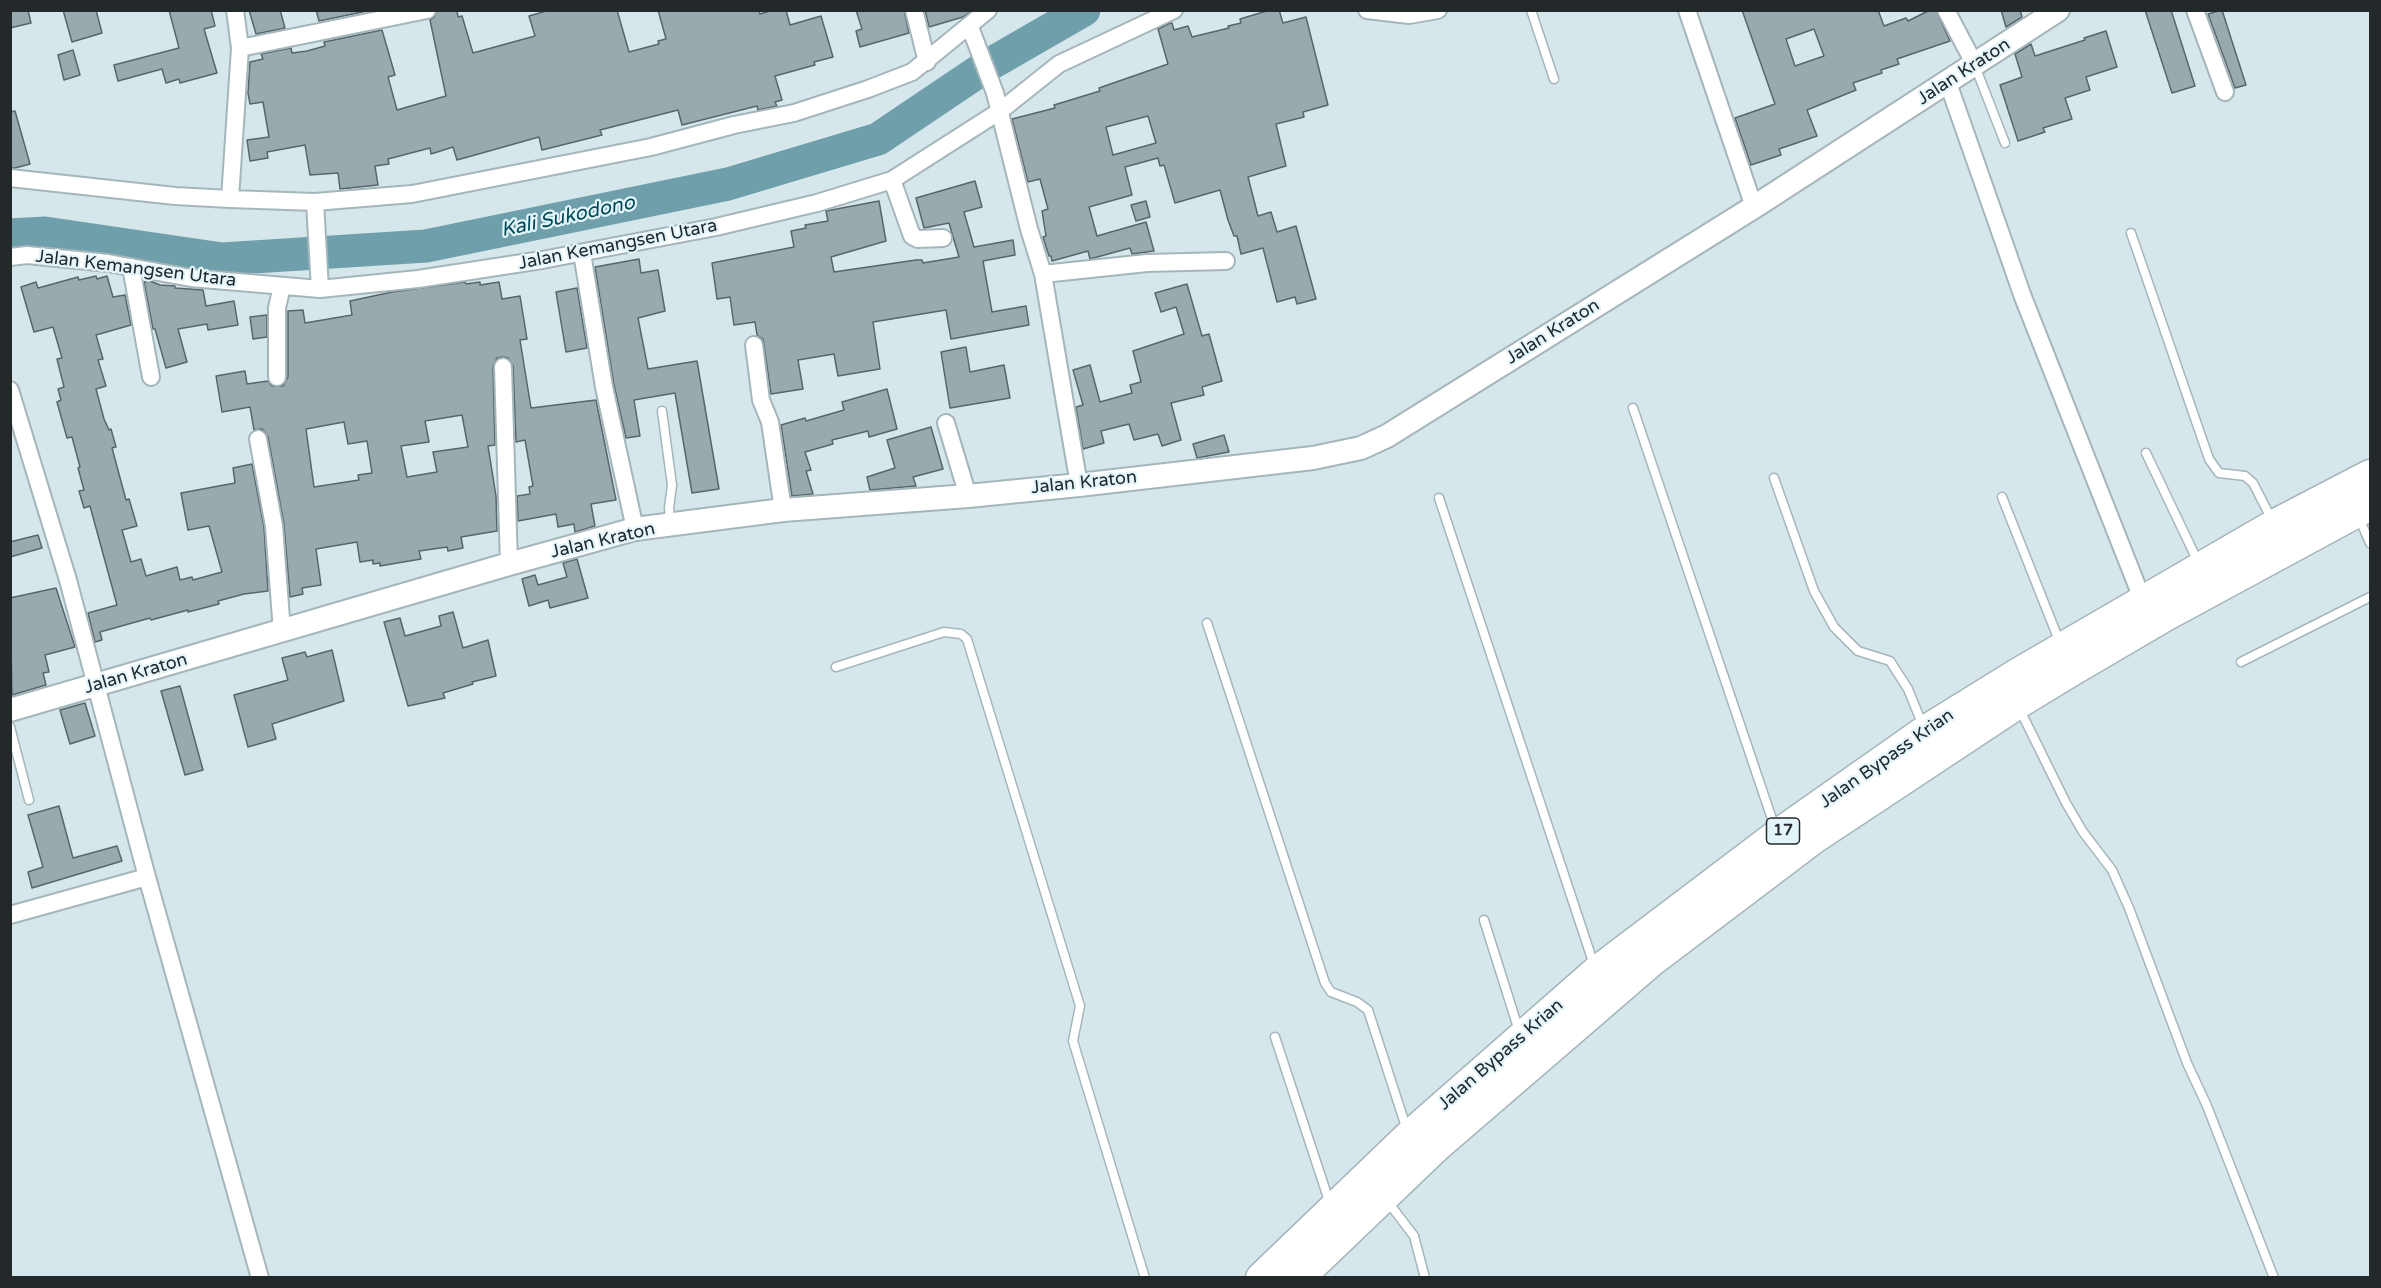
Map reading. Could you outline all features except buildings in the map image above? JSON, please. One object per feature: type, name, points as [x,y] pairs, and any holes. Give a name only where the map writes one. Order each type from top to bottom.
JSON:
[{"type":"highway","name":"Jalan Bypass Krian","points":[[1299,1278],[1436,1147],[1653,960],[1814,839],[2017,704],[2354,501],[2370,475]]},
{"type":"highway","name":"Jalan Bypass Krian","points":[[1261,1278],[1409,1136],[1596,972],[1777,835],[1925,731],[2143,600],[2274,525],[2354,501]]},
{"type":"street","points":[[230,199],[240,48],[235,10]]},
{"type":"street","points":[[240,48],[427,10]]},
{"type":"street","points":[[914,10],[927,62]]},
{"type":"street","points":[[10,178],[175,196],[230,199],[315,210],[412,194],[651,147],[734,125],[794,113],[912,72],[973,34],[988,10]]},
{"type":"street","name":"Jalan Kemangsen Utara","points":[[10,257],[27,255],[131,267],[191,278],[282,286],[320,281],[418,279],[582,253],[728,224],[817,203],[892,180],[1000,111],[1059,64],[1174,10]]},
{"type":"street","points":[[1367,10],[1409,15],[1438,10]]},
{"type":"street","points":[[1687,10],[1754,207]]},
{"type":"street","points":[[1946,10],[1975,65]]},
{"type":"street","name":"Jalan Kraton","points":[[10,710],[635,529],[783,510],[1079,485],[1313,458],[1361,448],[1387,436],[1754,207],[2058,10]]},
{"type":"street","points":[[2195,10],[2225,92]]},
{"type":"street","points":[[973,34],[995,93],[1042,274],[1079,485]]},
{"type":"street","points":[[1948,83],[2023,297],[2143,600]]},
{"type":"street","points":[[892,180],[913,238],[943,238]]},
{"type":"street","points":[[315,210],[320,281]]},
{"type":"street","points":[[582,253],[604,387],[635,529]]},
{"type":"street","points":[[1042,274],[1147,263],[1226,261]]},
{"type":"street","points":[[131,267],[151,377]]},
{"type":"street","points":[[277,377],[277,308],[282,286]]},
{"type":"street","points":[[754,345],[761,400],[770,422],[783,510]]},
{"type":"street","points":[[503,368],[509,564]]},
{"type":"street","points":[[10,390],[68,580],[147,877],[260,1278]]},
{"type":"street","points":[[946,423],[968,496]]},
{"type":"street","points":[[258,439],[274,526],[282,632]]},
{"type":"street","points":[[10,915],[147,877]]},
{"type":"lane","points":[[1531,10],[1554,79]]},
{"type":"lane","points":[[1975,65],[2005,143]]},
{"type":"lane","points":[[2131,233],[2212,464],[2219,473],[2245,476],[2253,483],[2274,525]]},
{"type":"lane","points":[[1633,408],[1777,835]]},
{"type":"lane","points":[[662,411],[672,485],[669,508],[671,526]]},
{"type":"lane","points":[[2146,453],[2201,567]]},
{"type":"lane","points":[[1774,477],[1814,591],[1834,627],[1858,651],[1890,661],[1908,689],[1925,731]]},
{"type":"lane","points":[[2002,497],[2062,649]]},
{"type":"lane","points":[[1439,498],[1596,972]]},
{"type":"lane","points":[[2354,501],[2370,543]]},
{"type":"lane","points":[[2241,663],[2370,597]]},
{"type":"lane","points":[[1207,623],[1325,982],[1331,992],[1357,1002],[1368,1010],[1409,1136]]},
{"type":"lane","points":[[836,667],[944,632],[961,634],[967,639],[1080,1006],[1073,1041],[1145,1278]]},
{"type":"lane","points":[[2017,704],[2066,803],[2083,832],[2112,870],[2274,1278]]},
{"type":"lane","points":[[10,727],[29,800]]},
{"type":"lane","points":[[1484,920],[1521,1037]]},
{"type":"lane","points":[[1275,1037],[1332,1210]]},
{"type":"lane","points":[[1384,1196],[1414,1236],[1425,1278]]},
{"type":"waterway","name":"Kali Sukodono","points":[[10,235],[45,233],[222,259],[426,246],[728,184],[878,139],[985,67],[1084,10]]}]
